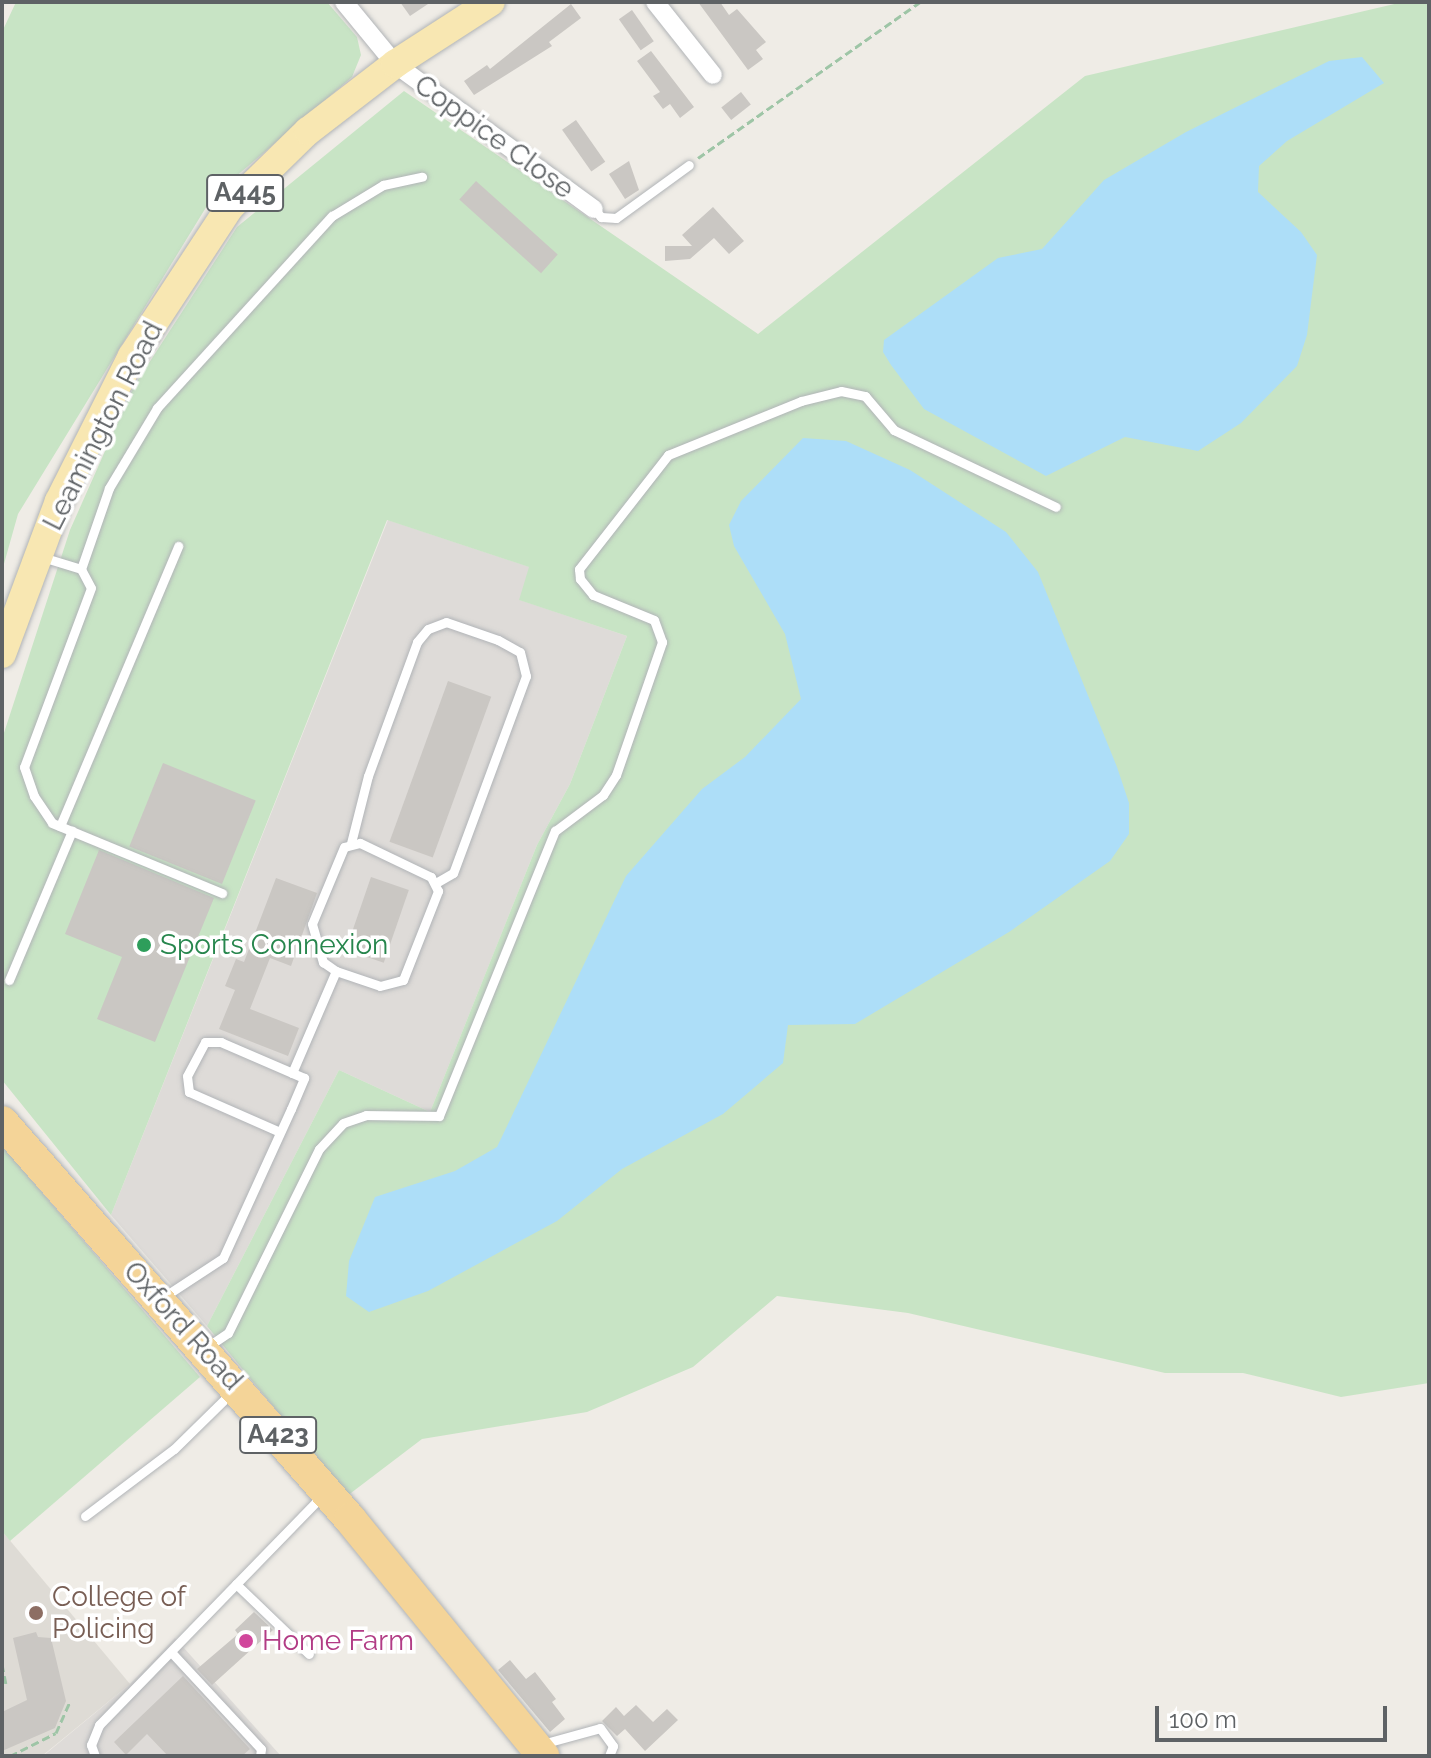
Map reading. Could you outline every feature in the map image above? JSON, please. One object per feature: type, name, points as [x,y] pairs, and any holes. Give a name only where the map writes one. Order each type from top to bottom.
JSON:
[{"type":"highway","name":"Oxford Road","points":[[2,1122],[326,1491],[539,1752]]},
{"type":"main road","name":"Leamington Road","points":[[2,654],[37,556],[132,356],[230,207],[308,131],[395,64],[491,2]]},
{"type":"street","name":"Coppice Close","points":[[344,2],[395,64],[594,209]]},
{"type":"street","points":[[655,2],[713,75]]},
{"type":"lane","points":[[594,209],[601,217],[616,218],[689,165]]},
{"type":"lane","points":[[81,569],[109,488],[157,408],[332,216],[383,185],[422,177]]},
{"type":"lane","points":[[204,1349],[228,1333],[319,1149],[343,1123],[366,1115],[439,1116],[555,831],[603,795],[616,775],[662,642],[654,620],[593,595],[580,579],[579,569],[668,455],[801,401],[841,391],[865,396],[894,430],[1056,507]]},
{"type":"lane","points":[[60,826],[178,546]]},
{"type":"lane","points":[[37,556],[81,569],[91,588],[24,767],[34,796],[52,823],[222,893]]},
{"type":"lane","points":[[446,622],[498,640],[520,652],[526,676],[453,873],[436,883],[438,891],[403,980],[380,986],[336,971],[323,962],[312,924],[344,847],[351,843],[368,776],[417,642],[428,629],[446,622]]},
{"type":"lane","points":[[9,980],[72,831]]},
{"type":"lane","points":[[351,843],[436,883]]},
{"type":"lane","points":[[292,1073],[336,971]]},
{"type":"lane","points":[[159,1299],[223,1258],[280,1132],[304,1078],[209,1039],[186,1082],[189,1092],[280,1132]]},
{"type":"lane","points":[[85,1516],[174,1449],[237,1387]]},
{"type":"lane","points":[[86,1756],[99,1725],[326,1491]]},
{"type":"lane","points":[[236,1584],[309,1654]]},
{"type":"lane","points":[[171,1652],[261,1749],[260,1756]]},
{"type":"lane","points":[[539,1752],[564,1734],[600,1728],[613,1746],[609,1756]]},
{"type":"lane","points":[[91,1745],[95,1756]]},
{"type":"path","points":[[689,165],[920,2]]},
{"type":"path","points":[[2,1664],[6,1684]]},
{"type":"path","points":[[10,1756],[56,1733],[70,1702]]},
{"type":"shaded area","points":[[388,520],[530,567],[520,600],[627,636],[570,784],[537,845],[430,1112],[339,1070],[207,1326],[111,1215]]},
{"type":"shaded area","name":"College of Policing","points":[[2,1531],[130,1684],[42,1756],[2,1756]]},
{"type":"shaded area","name":"Home Farm","points":[[175,1638],[281,1756],[43,1756],[130,1684]]},
{"type":"green space","points":[[16,2],[327,2],[357,37],[361,55],[352,77],[213,196],[18,514],[2,571],[2,32]]},
{"type":"green space","points":[[1403,2],[1429,2],[1429,1383],[1341,1397],[1243,1373],[1165,1373],[908,1313],[777,1296],[693,1367],[587,1412],[422,1439],[347,1496],[207,1326],[339,1070],[430,1112],[537,845],[570,784],[627,636],[519,600],[529,567],[387,520],[111,1215],[2,1080],[2,739],[70,530],[134,386],[237,227],[404,91],[758,334],[1085,76]]},
{"type":"green space","points":[[2,1146],[200,1377],[10,1541],[2,1531]]},
{"type":"water","points":[[1362,57],[1384,83],[1287,141],[1259,166],[1258,192],[1301,232],[1317,255],[1307,335],[1297,366],[1241,423],[1198,451],[1125,437],[1046,476],[924,409],[891,365],[883,352],[884,340],[998,258],[1042,249],[1104,180],[1186,132],[1329,61]]},
{"type":"water","points":[[803,438],[846,441],[910,470],[1006,532],[1038,572],[1117,767],[1129,803],[1129,834],[1110,861],[1009,932],[855,1024],[788,1025],[783,1063],[723,1114],[622,1169],[557,1221],[428,1291],[369,1312],[346,1296],[349,1261],[375,1197],[455,1171],[497,1147],[626,876],[702,789],[745,757],[801,699],[785,634],[734,546],[729,525],[741,501]]},
{"type":"building","points":[[400,2],[431,2],[410,16]]},
{"type":"building","points":[[698,2],[720,2],[729,15],[737,9],[766,42],[756,50],[763,59],[748,70]]},
{"type":"building","points":[[571,4],[581,18],[549,42],[552,46],[474,95],[464,81],[487,65],[490,69]]},
{"type":"building","points":[[632,10],[654,41],[641,50],[619,19]]},
{"type":"building","points":[[651,51],[694,107],[680,118],[670,104],[663,109],[653,96],[660,92],[637,61]]},
{"type":"building","points":[[741,92],[751,105],[731,120],[721,107]]},
{"type":"building","points":[[576,120],[605,162],[591,172],[562,130]]},
{"type":"building","points":[[629,161],[639,190],[625,199],[609,174]]},
{"type":"building","points":[[476,181],[558,255],[541,273],[459,200]]},
{"type":"building","points":[[713,207],[744,241],[729,254],[714,238],[690,259],[665,261],[665,246],[692,246],[682,235]]},
{"type":"building","points":[[448,681],[491,697],[433,857],[390,842]]},
{"type":"building","name":"Sports Connexion","points":[[163,763],[256,800],[222,884],[129,846]]},
{"type":"building","name":"Sports Connexion","points":[[99,850],[214,898],[155,1042],[97,1019],[122,957],[65,934]]},
{"type":"building","points":[[371,877],[409,890],[384,963],[346,950]]},
{"type":"building","points":[[276,878],[317,893],[291,966],[270,958],[250,1009],[299,1028],[288,1056],[219,1029],[235,990],[225,986],[236,959],[244,962]]},
{"type":"building","name":"Home Farm","points":[[254,1612],[273,1630],[212,1685],[197,1669],[238,1634],[235,1630]]},
{"type":"building","points":[[36,1632],[38,1637],[51,1638],[66,1701],[55,1728],[2,1751],[2,1712],[27,1700],[13,1638]]},
{"type":"building","points":[[510,1660],[526,1679],[535,1672],[556,1699],[552,1702],[565,1719],[550,1732],[498,1670]]},
{"type":"building","points":[[183,1676],[250,1749],[242,1756],[168,1756],[147,1734],[126,1755],[114,1742]]},
{"type":"building","points":[[636,1705],[653,1722],[667,1709],[678,1720],[645,1751],[625,1729],[617,1736],[602,1721],[616,1707],[624,1716]]},
{"type":"place","name":"Sports Connexion","points":[[144,945]]},
{"type":"place","name":"College of Policing","points":[[36,1613]]},
{"type":"place","name":"Home Farm","points":[[246,1641]]}]
